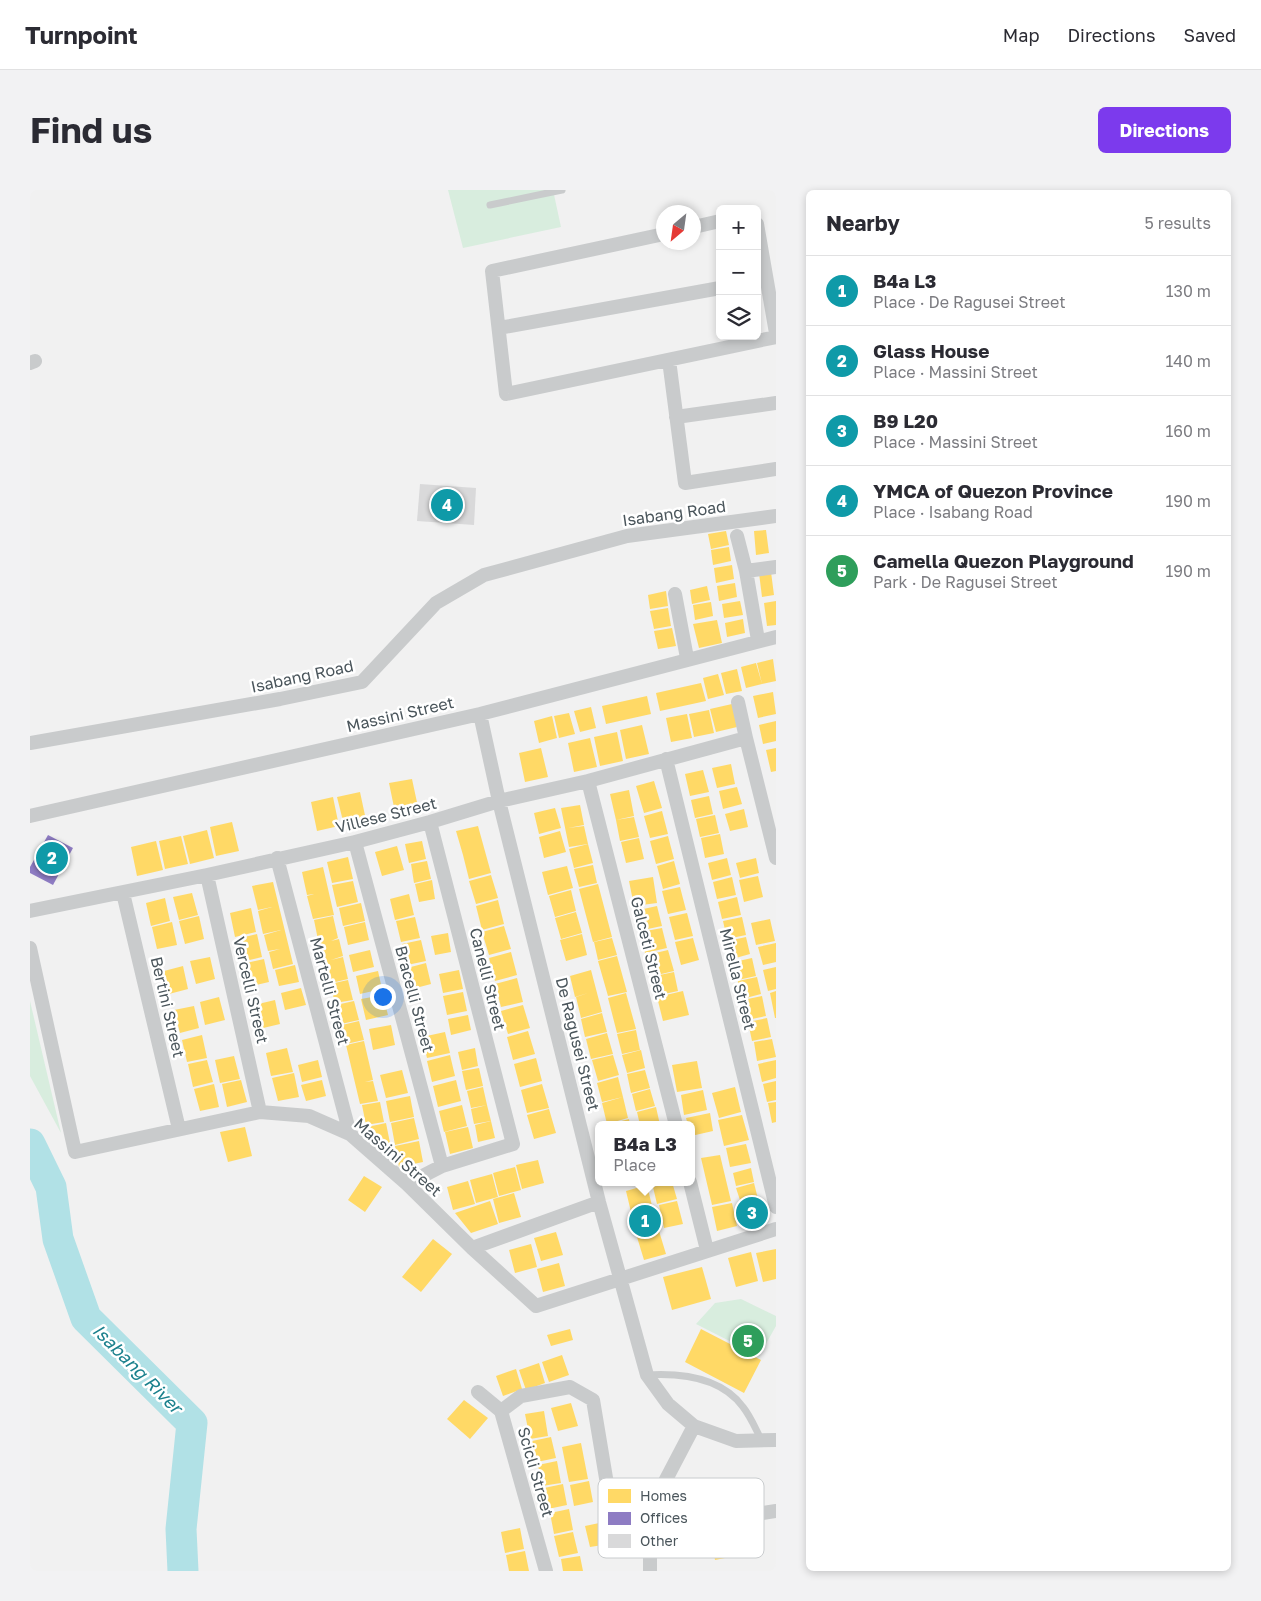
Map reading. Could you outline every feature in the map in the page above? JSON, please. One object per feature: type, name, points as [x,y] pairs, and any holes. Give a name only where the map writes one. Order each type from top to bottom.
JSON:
[{"type":"street","points":[[701,225],[716,222]]},
{"type":"street","points":[[656,236],[492,271],[506,394],[776,338]]},
{"type":"street","points":[[761,281],[776,333]]},
{"type":"street","points":[[499,328],[716,289]]},
{"type":"street","points":[[669,360],[684,483],[776,470]]},
{"type":"street","points":[[676,417],[776,403]]},
{"type":"street","name":"Isabang Road","points":[[30,743],[280,699],[362,682],[436,603],[484,575],[628,536],[776,516]]},
{"type":"street","points":[[737,536],[746,571],[758,640]]},
{"type":"street","points":[[746,571],[776,568]]},
{"type":"street","points":[[675,594],[687,658]]},
{"type":"street","name":"Massini Street","points":[[30,816],[480,714],[776,636]]},
{"type":"street","points":[[738,702],[776,858]]},
{"type":"street","name":"De Ragusei Street","points":[[480,714],[499,801],[599,1202],[647,1375],[668,1404],[694,1426],[736,1441],[769,1440]]},
{"type":"street","name":"Villese Street","points":[[30,911],[123,893],[355,842],[499,801],[588,781],[746,738]]},
{"type":"street","name":"Mirella Street","points":[[666,759],[776,1207]]},
{"type":"street","name":"Galceti Street","points":[[588,781],[675,1121]]},
{"type":"street","name":"Canelli Street","points":[[430,822],[513,1144],[442,1166]]},
{"type":"street","name":"Bracelli Street","points":[[355,842],[442,1166]]},
{"type":"street","name":"Martelli Street","points":[[278,858],[350,1134]]},
{"type":"street","name":"Vercelli Street","points":[[207,875],[260,1112]]},
{"type":"street","name":"Bertini Street","points":[[123,893],[179,1129]]},
{"type":"street","name":"Massini Street","points":[[30,948],[75,1152],[260,1112],[309,1116],[350,1134],[407,1184],[472,1248],[536,1306],[776,1229]]},
{"type":"street","points":[[407,1184],[442,1166]]},
{"type":"street","points":[[691,1186],[707,1250]]},
{"type":"street","points":[[472,1248],[599,1202]]},
{"type":"street","points":[[501,1411],[521,1396],[570,1387],[593,1400],[606,1478]]},
{"type":"street","name":"Scicli Street","points":[[478,1392],[501,1411],[546,1571]]},
{"type":"street","points":[[666,1478],[694,1426]]},
{"type":"street","points":[[650,1558],[650,1571]]},
{"type":"lane","points":[[490,205],[562,190]]},
{"type":"lane","points":[[647,1375],[678,1373],[715,1383],[743,1406],[769,1440]]},
{"type":"green space","points":[[448,190],[553,190],[561,227],[463,248]]},
{"type":"green space","points":[[30,1001],[61,1133],[30,1076]]},
{"type":"green space","points":[[741,1299],[776,1316],[776,1326],[759,1356],[696,1324],[715,1303]]},
{"type":"building: Homes","points":[[766,530],[769,553],[756,555],[754,531]]},
{"type":"building: Homes","points":[[726,531],[729,545],[711,549],[708,534]]},
{"type":"building: Homes","points":[[729,547],[731,561],[713,565],[711,550]]},
{"type":"building: Homes","points":[[732,565],[734,579],[716,583],[714,568]]},
{"type":"building: Homes","points":[[771,572],[774,595],[762,597],[759,573]]},
{"type":"building: Homes","points":[[735,583],[737,597],[719,601],[717,586]]},
{"type":"building: Homes","points":[[707,586],[710,600],[692,604],[690,590]]},
{"type":"building: Homes","points":[[666,591],[668,606],[650,609],[648,595]]},
{"type":"building: Homes","points":[[740,601],[743,615],[724,618],[722,604]]},
{"type":"building: Homes","points":[[776,601],[776,625],[767,626],[764,603]]},
{"type":"building: Homes","points":[[711,602],[713,616],[695,620],[693,605]]},
{"type":"building: Homes","points":[[668,608],[671,626],[654,629],[650,611]]},
{"type":"building: Homes","points":[[743,619],[745,633],[727,637],[725,623]]},
{"type":"building: Homes","points":[[717,620],[722,643],[699,648],[693,624]]},
{"type":"building: Homes","points":[[672,628],[676,646],[658,649],[654,631]]},
{"type":"building: Homes","points":[[773,659],[776,681],[762,684],[757,663]]},
{"type":"building: Homes","points":[[756,663],[762,684],[746,688],[741,667]]},
{"type":"building: Homes","points":[[737,669],[742,691],[726,694],[721,673]]},
{"type":"building: Homes","points":[[718,674],[724,695],[708,699],[703,678]]},
{"type":"building: Homes","points":[[701,683],[706,701],[660,711],[656,693]]},
{"type":"building: Homes","points":[[773,692],[776,714],[758,718],[753,696]]},
{"type":"building: Homes","points":[[647,696],[651,714],[606,724],[602,706]]},
{"type":"building: Homes","points":[[732,704],[737,727],[716,732],[710,709]]},
{"type":"building: Homes","points":[[591,707],[596,728],[580,732],[574,711]]},
{"type":"building: Homes","points":[[709,710],[714,733],[694,737],[689,714]]},
{"type":"building: Homes","points":[[569,713],[575,734],[559,738],[554,716]]},
{"type":"building: Homes","points":[[687,714],[692,738],[671,742],[666,718]]},
{"type":"building: Homes","points":[[552,716],[557,738],[539,743],[534,721]]},
{"type":"building: Homes","points":[[776,721],[776,741],[763,744],[759,725]]},
{"type":"building: Homes","points":[[642,725],[649,754],[626,759],[620,730]]},
{"type":"building: Homes","points":[[617,732],[623,761],[600,766],[594,737]]},
{"type":"building: Homes","points":[[590,738],[597,767],[574,772],[568,743]]},
{"type":"building: Homes","points":[[541,748],[548,777],[525,782],[519,753]]},
{"type":"building: Homes","points":[[776,748],[776,771],[771,772],[766,750]]},
{"type":"building: Homes","points":[[731,764],[735,784],[717,788],[712,768]]},
{"type":"building: Homes","points":[[703,770],[709,792],[690,796],[685,774]]},
{"type":"building: Homes","points":[[412,779],[418,807],[395,812],[389,783]]},
{"type":"building: Homes","points":[[654,781],[662,808],[644,813],[636,786]]},
{"type":"building: Homes","points":[[737,787],[742,804],[723,809],[719,791]]},
{"type":"building: Homes","points":[[629,790],[634,816],[616,820],[610,794]]},
{"type":"building: Homes","points":[[360,792],[366,820],[344,825],[337,797]]},
{"type":"building: Homes","points":[[709,796],[713,814],[695,818],[691,800]]},
{"type":"building: Homes","points":[[333,797],[339,826],[317,831],[311,802]]},
{"type":"building: Homes","points":[[580,805],[584,825],[568,828],[584,826],[588,844],[569,847],[561,808]]},
{"type":"building: Homes","points":[[555,808],[561,828],[539,834],[534,813]]},
{"type":"building: Homes","points":[[744,809],[748,827],[730,831],[725,814]]},
{"type":"building: Homes","points":[[662,811],[668,834],[650,838],[644,816]]},
{"type":"building: Homes","points":[[715,815],[719,833],[700,837],[696,819]]},
{"type":"building: Homes","points":[[634,817],[639,837],[620,841],[616,820]]},
{"type":"building: Homes","points":[[232,822],[239,851],[216,856],[210,827]]},
{"type":"building: Homes","points":[[478,826],[491,873],[469,879],[456,831]]},
{"type":"building: Homes","points":[[207,830],[214,858],[190,864],[183,836]]},
{"type":"building: Homes","points":[[560,831],[566,852],[544,858],[539,837]]},
{"type":"building: Homes","points":[[720,834],[724,854],[705,858],[701,838]]},
{"type":"building: Homes","points":[[181,836],[188,864],[165,869],[159,841]]},
{"type":"building: Homes","points":[[668,836],[674,859],[656,864],[650,841]]},
{"type":"building: Homes","points":[[639,838],[644,859],[626,863],[621,842]]},
{"type":"building: Homes","points":[[156,841],[163,870],[137,876],[131,847]]},
{"type":"building: Homes","points":[[422,841],[426,859],[409,863],[405,844]]},
{"type":"building: Homes","points":[[588,844],[593,863],[574,868],[569,849]]},
{"type":"building: Homes","points":[[397,846],[404,870],[382,876],[375,852]]},
{"type":"building: Homes","points":[[348,857],[353,879],[332,883],[327,862]]},
{"type":"building: Homes","points":[[727,858],[731,875],[712,880],[708,863]]},
{"type":"building: Homes","points":[[756,858],[759,873],[740,878],[736,863]]},
{"type":"building: Homes","points":[[427,861],[431,879],[414,883],[411,864]]},
{"type":"building: Homes","points":[[674,861],[680,884],[663,889],[657,866]]},
{"type":"building: Homes","points":[[593,865],[597,883],[579,887],[574,869]]},
{"type":"building: Homes","points":[[567,866],[573,888],[548,895],[542,872]]},
{"type":"building: Homes","points":[[323,867],[334,915],[313,919],[307,896],[314,894],[307,895],[302,872]]},
{"type":"building: Homes","points":[[491,875],[498,898],[476,904],[469,881]]},
{"type":"building: Homes","points":[[758,876],[763,897],[744,902],[739,880]]},
{"type":"building: Homes","points":[[653,877],[657,903],[634,906],[629,881]]},
{"type":"building: Homes","points":[[732,877],[736,895],[717,899],[713,882]]},
{"type":"building: Homes","points":[[432,880],[435,899],[419,902],[415,884]]},
{"type":"building: Homes","points":[[353,881],[358,902],[337,907],[332,885]]},
{"type":"building: Homes","points":[[273,882],[293,964],[273,969],[269,952],[280,949],[268,951],[264,935],[281,930],[263,934],[258,911],[272,907],[258,910],[252,886]]},
{"type":"building: Homes","points":[[598,884],[612,937],[593,942],[579,889]]},
{"type":"building: Homes","points":[[680,887],[686,910],[668,914],[662,891]]},
{"type":"building: Homes","points":[[571,890],[576,911],[555,917],[549,896]]},
{"type":"building: Homes","points":[[192,893],[198,915],[179,920],[173,897]]},
{"type":"building: Homes","points":[[409,894],[414,915],[395,920],[390,899]]},
{"type":"building: Homes","points":[[737,897],[741,915],[722,919],[718,902]]},
{"type":"building: Homes","points":[[165,898],[170,921],[151,926],[146,903]]},
{"type":"building: Homes","points":[[498,900],[504,924],[482,930],[476,906]]},
{"type":"building: Homes","points":[[361,903],[365,921],[343,926],[339,908]]},
{"type":"building: Homes","points":[[657,906],[662,926],[643,930],[639,910]]},
{"type":"building: Homes","points":[[251,908],[256,932],[235,937],[230,913]]},
{"type":"building: Homes","points":[[576,912],[582,933],[561,939],[555,918]]},
{"type":"building: Homes","points":[[687,913],[693,936],[675,940],[669,917]]},
{"type":"building: Homes","points":[[199,916],[204,939],[185,944],[179,921]]},
{"type":"building: Homes","points":[[333,916],[338,938],[331,941],[339,939],[343,956],[331,960],[343,957],[348,979],[327,984],[314,920]]},
{"type":"building: Homes","points":[[415,917],[420,938],[401,942],[396,921]]},
{"type":"building: Homes","points":[[742,917],[746,935],[727,939],[723,921]]},
{"type":"building: Homes","points":[[770,919],[775,941],[756,945],[751,923]]},
{"type":"building: Homes","points":[[172,922],[177,945],[157,949],[152,927]]},
{"type":"building: Homes","points":[[365,922],[369,940],[348,945],[344,927]]},
{"type":"building: Homes","points":[[504,926],[511,949],[489,955],[482,932]]},
{"type":"building: Homes","points":[[662,928],[667,948],[645,953],[640,932]]},
{"type":"building: Homes","points":[[448,933],[451,952],[435,955],[431,936]]},
{"type":"building: Homes","points":[[257,934],[262,957],[241,962],[236,939]]},
{"type":"building: Homes","points":[[582,934],[587,955],[566,961],[560,940]]},
{"type":"building: Homes","points":[[746,937],[750,954],[732,959],[728,941]]},
{"type":"building: Homes","points":[[612,938],[617,955],[598,960],[594,942]]},
{"type":"building: Homes","points":[[693,938],[699,960],[681,965],[675,942]]},
{"type":"building: Homes","points":[[421,940],[426,961],[407,965],[402,944]]},
{"type":"building: Homes","points":[[776,943],[776,962],[763,965],[758,947]]},
{"type":"building: Homes","points":[[370,950],[374,967],[353,972],[349,955]]},
{"type":"building: Homes","points":[[668,950],[674,971],[653,976],[647,955]]},
{"type":"building: Homes","points":[[511,952],[517,975],[495,981],[489,958]]},
{"type":"building: Homes","points":[[617,956],[627,992],[608,996],[598,961]]},
{"type":"building: Homes","points":[[210,957],[215,979],[196,984],[190,961]]},
{"type":"building: Homes","points":[[752,958],[756,976],[738,980],[734,962]]},
{"type":"building: Homes","points":[[264,959],[269,982],[248,987],[242,964]]},
{"type":"building: Homes","points":[[426,963],[431,984],[412,989],[407,968]]},
{"type":"building: Homes","points":[[295,965],[299,982],[279,986],[275,970]]},
{"type":"building: Homes","points":[[183,966],[188,989],[169,994],[164,971]]},
{"type":"building: Homes","points":[[776,967],[776,989],[768,991],[763,970]]},
{"type":"building: Homes","points":[[459,970],[463,989],[443,993],[439,974]]},
{"type":"building: Homes","points":[[591,970],[602,1012],[581,1018],[576,997],[588,993],[575,997],[570,976]]},
{"type":"building: Homes","points":[[378,971],[382,989],[360,994],[356,976]]},
{"type":"building: Homes","points":[[674,972],[678,991],[660,995],[655,976]]},
{"type":"building: Homes","points":[[757,977],[761,994],[742,999],[738,981]]},
{"type":"building: Homes","points":[[517,978],[523,1002],[501,1007],[495,984]]},
{"type":"building: Homes","points":[[348,980],[353,1000],[335,1003],[330,984]]},
{"type":"building: Homes","points":[[301,988],[306,1005],[285,1010],[281,993]]},
{"type":"building: Homes","points":[[683,991],[689,1015],[663,1021],[657,997]]},
{"type":"building: Homes","points":[[776,991],[776,1018],[775,1018],[770,993]]},
{"type":"building: Homes","points":[[463,992],[467,1011],[447,1015],[443,996]]},
{"type":"building: Homes","points":[[626,993],[636,1029],[617,1033],[608,998]]},
{"type":"building: Homes","points":[[383,995],[388,1015],[366,1020],[361,999]]},
{"type":"building: Homes","points":[[762,996],[766,1016],[747,1020],[743,1000]]},
{"type":"building: Homes","points":[[219,997],[225,1020],[205,1025],[200,1002]]},
{"type":"building: Homes","points":[[275,1000],[280,1024],[259,1029],[254,1005]]},
{"type":"building: Homes","points":[[354,1001],[359,1020],[341,1024],[336,1005]]},
{"type":"building: Homes","points":[[523,1005],[530,1028],[508,1034],[501,1011]]},
{"type":"building: Homes","points":[[194,1006],[199,1028],[180,1033],[174,1010]]},
{"type":"building: Homes","points":[[602,1013],[607,1032],[585,1037],[581,1019]]},
{"type":"building: Homes","points":[[468,1015],[471,1030],[451,1035],[448,1019]]},
{"type":"building: Homes","points":[[767,1018],[771,1037],[752,1041],[748,1022]]},
{"type":"building: Homes","points":[[359,1021],[364,1040],[346,1044],[342,1025]]},
{"type":"building: Homes","points":[[391,1025],[395,1045],[373,1050],[369,1029]]},
{"type":"building: Homes","points":[[636,1030],[640,1050],[622,1054],[617,1034]]},
{"type":"building: Homes","points":[[528,1031],[535,1054],[513,1060],[507,1037]]},
{"type":"building: Homes","points":[[445,1032],[450,1053],[427,1058],[422,1037]]},
{"type":"building: Homes","points":[[607,1033],[613,1054],[591,1059],[586,1039]]},
{"type":"building: Homes","points":[[202,1035],[207,1058],[187,1062],[182,1040]]},
{"type":"building: Homes","points":[[772,1039],[776,1057],[757,1061],[754,1042]]},
{"type":"building: Homes","points":[[364,1041],[373,1080],[365,1082],[373,1081],[378,1101],[360,1104],[346,1045]]},
{"type":"building: Homes","points":[[287,1048],[293,1072],[271,1076],[266,1053]]},
{"type":"building: Homes","points":[[475,1048],[478,1066],[462,1070],[458,1052]]},
{"type":"building: Homes","points":[[641,1050],[645,1068],[627,1073],[622,1055]]},
{"type":"building: Homes","points":[[450,1055],[455,1076],[432,1082],[427,1061]]},
{"type":"building: Homes","points":[[613,1055],[619,1075],[598,1081],[592,1060]]},
{"type":"building: Homes","points":[[234,1056],[240,1079],[220,1083],[215,1060]]},
{"type":"building: Homes","points":[[536,1058],[542,1081],[520,1087],[514,1064]]},
{"type":"building: Homes","points":[[207,1060],[213,1082],[193,1087],[188,1064]]},
{"type":"building: Homes","points":[[318,1060],[322,1077],[302,1082],[298,1065]]},
{"type":"building: Homes","points":[[776,1060],[776,1078],[762,1082],[758,1064]]},
{"type":"building: Homes","points":[[697,1061],[702,1088],[677,1092],[672,1065]]},
{"type":"building: Homes","points":[[479,1068],[483,1086],[466,1090],[462,1071]]},
{"type":"building: Homes","points":[[402,1070],[408,1093],[386,1098],[380,1075]]},
{"type":"building: Homes","points":[[645,1070],[650,1088],[631,1093],[627,1074]]},
{"type":"building: Homes","points":[[294,1073],[299,1097],[278,1101],[272,1078]]},
{"type":"building: Homes","points":[[618,1077],[623,1097],[602,1102],[597,1083]]},
{"type":"building: Homes","points":[[241,1080],[247,1102],[227,1107],[222,1084]]},
{"type":"building: Homes","points":[[322,1080],[326,1096],[306,1101],[301,1085]]},
{"type":"building: Homes","points":[[456,1080],[461,1101],[438,1107],[433,1086]]},
{"type":"building: Homes","points":[[776,1081],[776,1100],[767,1102],[763,1084]]},
{"type":"building: Homes","points":[[214,1084],[219,1107],[200,1111],[194,1089]]},
{"type":"building: Homes","points":[[542,1084],[549,1108],[527,1113],[521,1090]]},
{"type":"building: Homes","points":[[483,1087],[487,1105],[471,1108],[467,1091]]},
{"type":"building: Homes","points":[[735,1087],[741,1112],[719,1118],[712,1093]]},
{"type":"building: Homes","points":[[650,1089],[655,1106],[636,1111],[632,1094]]},
{"type":"building: Homes","points":[[703,1090],[707,1110],[684,1115],[681,1095]]},
{"type":"building: Homes","points":[[410,1096],[414,1117],[390,1122],[386,1101]]},
{"type":"building: Homes","points":[[623,1097],[628,1118],[618,1121],[606,1121],[602,1103]]},
{"type":"building: Homes","points":[[380,1102],[384,1122],[366,1125],[362,1105]]},
{"type":"building: Homes","points":[[776,1102],[776,1122],[772,1123],[768,1103]]},
{"type":"building: Homes","points":[[462,1105],[467,1126],[444,1132],[439,1111]]},
{"type":"building: Homes","points":[[487,1105],[491,1121],[474,1124],[471,1109]]},
{"type":"building: Homes","points":[[656,1107],[659,1121],[639,1121],[637,1112]]},
{"type":"building: Homes","points":[[549,1109],[556,1133],[534,1139],[527,1115]]},
{"type":"building: Homes","points":[[710,1113],[713,1131],[695,1135],[695,1121],[687,1121],[686,1118]]},
{"type":"building: Homes","points":[[742,1115],[749,1140],[724,1146],[718,1120]]},
{"type":"building: Homes","points":[[414,1118],[419,1139],[395,1145],[391,1123]]},
{"type":"building: Homes","points":[[491,1121],[495,1138],[478,1142],[475,1125]]},
{"type":"building: Homes","points":[[386,1123],[390,1143],[371,1146],[367,1127]]},
{"type":"building: Homes","points":[[245,1127],[252,1156],[228,1162],[220,1132]]},
{"type":"building: Homes","points":[[468,1127],[473,1148],[450,1154],[445,1132]]},
{"type":"building: Homes","points":[[419,1141],[423,1162],[399,1167],[395,1146]]},
{"type":"building: Homes","points":[[746,1144],[751,1163],[730,1167],[726,1148]]},
{"type":"building: Homes","points":[[720,1155],[731,1201],[712,1205],[701,1158]]},
{"type":"building: Homes","points":[[538,1160],[544,1183],[522,1189],[516,1165]]},
{"type":"building: Homes","points":[[515,1167],[521,1190],[499,1196],[493,1173]]},
{"type":"building: Homes","points":[[751,1168],[754,1182],[736,1186],[733,1173]]},
{"type":"building: Homes","points":[[492,1174],[498,1197],[476,1203],[470,1180]]},
{"type":"building: Homes","points":[[364,1176],[382,1187],[365,1212],[348,1200]]},
{"type":"building: Homes","points":[[468,1181],[475,1204],[453,1210],[447,1187]]},
{"type":"building: Homes","points":[[754,1183],[758,1199],[741,1203],[736,1188]]},
{"type":"building: Homes","points":[[647,1186],[652,1206],[631,1212],[626,1191]]},
{"type":"building: Homes","points":[[673,1186],[677,1199],[657,1204],[653,1187]]},
{"type":"building: Homes","points":[[514,1193],[521,1217],[499,1223],[493,1199]]},
{"type":"building: Homes","points":[[490,1201],[498,1224],[471,1233],[455,1213]]},
{"type":"building: Homes","points":[[677,1201],[683,1224],[664,1228],[659,1205]]},
{"type":"building: Homes","points":[[758,1201],[764,1220],[745,1225],[740,1206]]},
{"type":"building: Homes","points":[[732,1203],[737,1226],[717,1231],[712,1207]]},
{"type":"building: Homes","points":[[653,1208],[658,1228],[637,1234],[632,1213]]},
{"type":"building: Homes","points":[[659,1231],[666,1254],[644,1260],[637,1237]]},
{"type":"building: Homes","points":[[556,1232],[563,1255],[541,1261],[534,1238]]},
{"type":"building: Homes","points":[[433,1239],[452,1254],[421,1292],[402,1277]]},
{"type":"building: Homes","points":[[531,1244],[537,1267],[515,1273],[509,1250]]},
{"type":"building: Homes","points":[[776,1249],[776,1279],[763,1282],[756,1253]]},
{"type":"building: Homes","points":[[751,1252],[758,1281],[736,1287],[728,1258]]},
{"type":"building: Homes","points":[[559,1263],[565,1286],[543,1292],[537,1269]]},
{"type":"building: Homes","points":[[702,1267],[711,1299],[672,1310],[663,1277]]},
{"type":"building: Homes","points":[[570,1329],[573,1340],[551,1346],[547,1335]]},
{"type":"building: Homes","points":[[701,1329],[761,1360],[744,1393],[685,1362]]},
{"type":"building: Homes","points":[[562,1355],[569,1375],[549,1382],[542,1362]]},
{"type":"building: Homes","points":[[539,1363],[545,1383],[526,1390],[519,1370]]},
{"type":"building: Homes","points":[[516,1369],[522,1389],[503,1396],[496,1376]]},
{"type":"building: Homes","points":[[464,1400],[488,1418],[470,1439],[447,1419]]},
{"type":"building: Homes","points":[[571,1403],[578,1426],[558,1431],[551,1408]]},
{"type":"building: Homes","points":[[544,1411],[548,1436],[530,1439],[525,1414]]},
{"type":"building: Homes","points":[[551,1437],[556,1458],[537,1462],[532,1441]]},
{"type":"building: Homes","points":[[581,1443],[588,1479],[569,1482],[562,1447]]},
{"type":"building: Homes","points":[[557,1461],[561,1483],[542,1486],[538,1465]]},
{"type":"building: Homes","points":[[589,1481],[593,1502],[574,1506],[570,1485]]},
{"type":"building: Homes","points":[[563,1484],[567,1505],[548,1509],[544,1488]]},
{"type":"building: Homes","points":[[569,1509],[573,1530],[554,1534],[550,1513]]},
{"type":"building: Homes","points":[[598,1523],[598,1546],[590,1547],[585,1526]]},
{"type":"building: Homes","points":[[520,1528],[524,1549],[505,1553],[501,1532]]},
{"type":"building: Homes","points":[[573,1532],[578,1553],[559,1557],[554,1536]]},
{"type":"building: Homes","points":[[525,1551],[529,1571],[509,1571],[506,1555]]},
{"type":"building: Homes","points":[[580,1556],[583,1571],[563,1571],[561,1559]]},
{"type":"building: Offices","points":[[48,835],[73,848],[53,885],[30,873],[30,867]]},
{"type":"building: Other","points":[[420,484],[476,488],[474,525],[417,521]]},
{"type":"waterway","name":"Isabang River","points":[[30,1144],[51,1187],[58,1239],[86,1318],[192,1423],[181,1529],[183,1571]]},
{"type":"place","name":"YMCA of Quezon Province","points":[[447,505]]},
{"type":"place","name":"Glass House","points":[[52,858]]},
{"type":"place","name":"B9 L20","points":[[752,1213]]},
{"type":"place","name":"B4a L3","points":[[645,1221]]},
{"type":"place","name":"Camella Quezon Playground","points":[[748,1341]]}]
